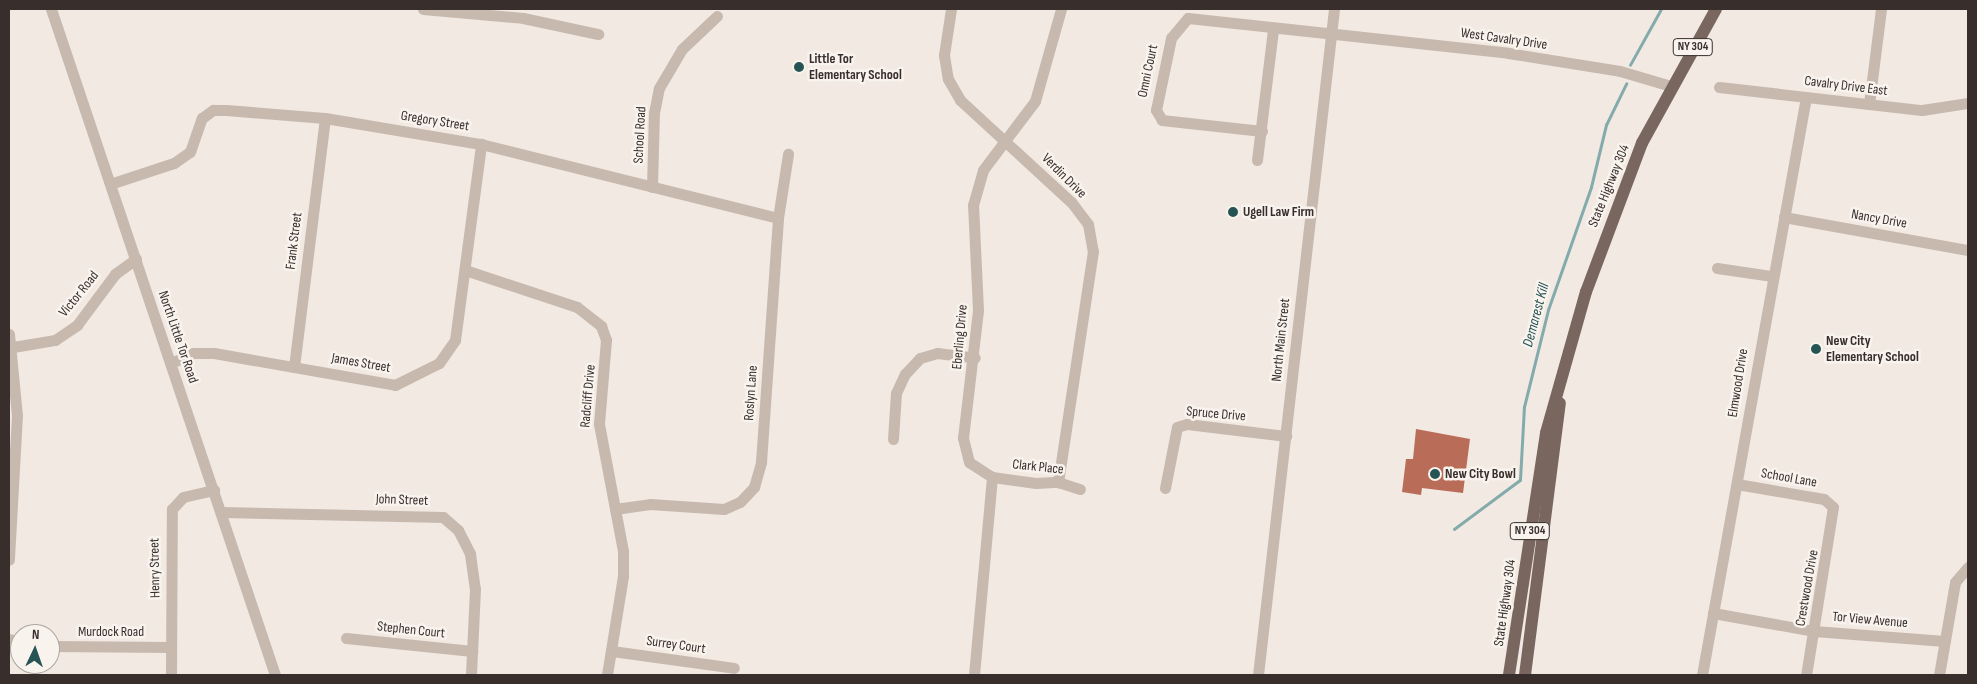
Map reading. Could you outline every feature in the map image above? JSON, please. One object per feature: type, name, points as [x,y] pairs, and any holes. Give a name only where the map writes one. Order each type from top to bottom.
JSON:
[{"type":"main road","name":"State Highway 304","points":[[1509,675],[1542,458],[1608,226],[1671,86],[1716,9]]},
{"type":"main road","name":"State Highway 304","points":[[1525,675],[1561,388]]},
{"type":"street","name":"North Little Tor Road","points":[[51,9],[113,183],[136,258],[275,675]]},
{"type":"street","points":[[423,9],[524,13],[598,34]]},
{"type":"street","name":"Verdin Drive","points":[[951,9],[944,55],[948,79],[960,100],[1072,203],[1088,224],[1093,252],[1058,482]]},
{"type":"street","name":"Eberling Drive","points":[[992,477],[969,462],[963,438],[974,358],[979,275],[973,205],[983,170],[1007,142],[1034,101],[1061,9]]},
{"type":"street","name":"North Main Street","points":[[1258,675],[1334,9]]},
{"type":"street","points":[[1869,104],[1881,9]]},
{"type":"street","name":"School Road","points":[[652,187],[654,114],[658,88],[682,49],[717,16]]},
{"type":"street","name":"Omni Court","points":[[1262,130],[1162,120],[1156,110],[1171,38],[1188,18],[1273,30],[1331,35]]},
{"type":"street","points":[[1257,160],[1273,30]]},
{"type":"street","name":"West Cavalry Drive","points":[[1331,35],[1508,53],[1620,71],[1671,86]]},
{"type":"street","name":"Cavalry Drive East","points":[[1720,87],[1922,110],[1968,103]]},
{"type":"street","name":"Elmwood Drive","points":[[1702,675],[1772,276],[1806,96]]},
{"type":"street","name":"Gregory Street","points":[[113,183],[174,163],[190,152],[202,118],[213,110],[325,118],[481,144],[778,218]]},
{"type":"street","name":"Frank Street","points":[[294,367],[325,118]]},
{"type":"street","name":"James Street","points":[[171,363],[193,353],[214,353],[395,384],[414,378],[439,363],[455,340],[481,144]]},
{"type":"street","name":"Roslyn Lane","points":[[615,509],[650,504],[724,509],[740,502],[754,487],[761,462],[778,218],[788,154]]},
{"type":"street","name":"Nancy Drive","points":[[1784,217],[1968,250]]},
{"type":"street","name":"Victor Road","points":[[13,347],[55,340],[77,325],[115,274],[136,258]]},
{"type":"street","points":[[1717,268],[1772,276]]},
{"type":"street","name":"Radcliff Drive","points":[[465,270],[577,307],[601,326],[606,340],[607,360],[599,424],[623,551],[623,576],[608,675]]},
{"type":"street","points":[[9,334],[13,347],[17,415],[9,560]]},
{"type":"street","points":[[893,439],[896,393],[905,374],[920,358],[937,353],[974,358]]},
{"type":"street","name":"Spruce Drive","points":[[1165,488],[1177,427],[1187,424],[1286,436]]},
{"type":"street","points":[[974,675],[992,477]]},
{"type":"street","name":"Clark Place","points":[[992,477],[1036,483],[1058,482],[1080,489]]},
{"type":"street","name":"School Lane","points":[[1737,484],[1824,499],[1833,507]]},
{"type":"street","name":"Henry Street","points":[[171,675],[172,509],[183,497],[214,490]]},
{"type":"street","name":"Crestwood Drive","points":[[1806,675],[1833,507]]},
{"type":"street","name":"John Street","points":[[222,512],[443,517],[458,530],[470,554],[475,589],[471,675]]},
{"type":"street","points":[[1939,675],[1955,582],[1968,567]]},
{"type":"street","name":"Tor View Avenue","points":[[1713,613],[1814,631],[1945,642]]},
{"type":"street","name":"Stephen Court","points":[[346,638],[472,651]]},
{"type":"street","name":"Murdock Road","points":[[60,646],[171,647]]},
{"type":"street","name":"Surrey Court","points":[[612,651],[734,668]]},
{"type":"building","name":"New City Bowl","points":[[1416,429],[1470,439],[1463,493],[1422,488],[1421,495],[1402,492],[1406,459],[1413,459]]},
{"type":"waterway","name":"Demarest Kill","points":[[1630,65],[1661,9]]},
{"type":"waterway","name":"Demarest Kill","points":[[1454,529],[1520,480],[1524,407],[1548,310],[1591,187],[1606,125],[1626,84]]},
{"type":"place","name":"Little Tor Elementary School","points":[[799,67]]},
{"type":"place","name":"Ugell Law Firm","points":[[1233,212]]},
{"type":"place","name":"New City Elementary School","points":[[1816,349]]},
{"type":"place","name":"New City Bowl","points":[[1435,474]]}]
